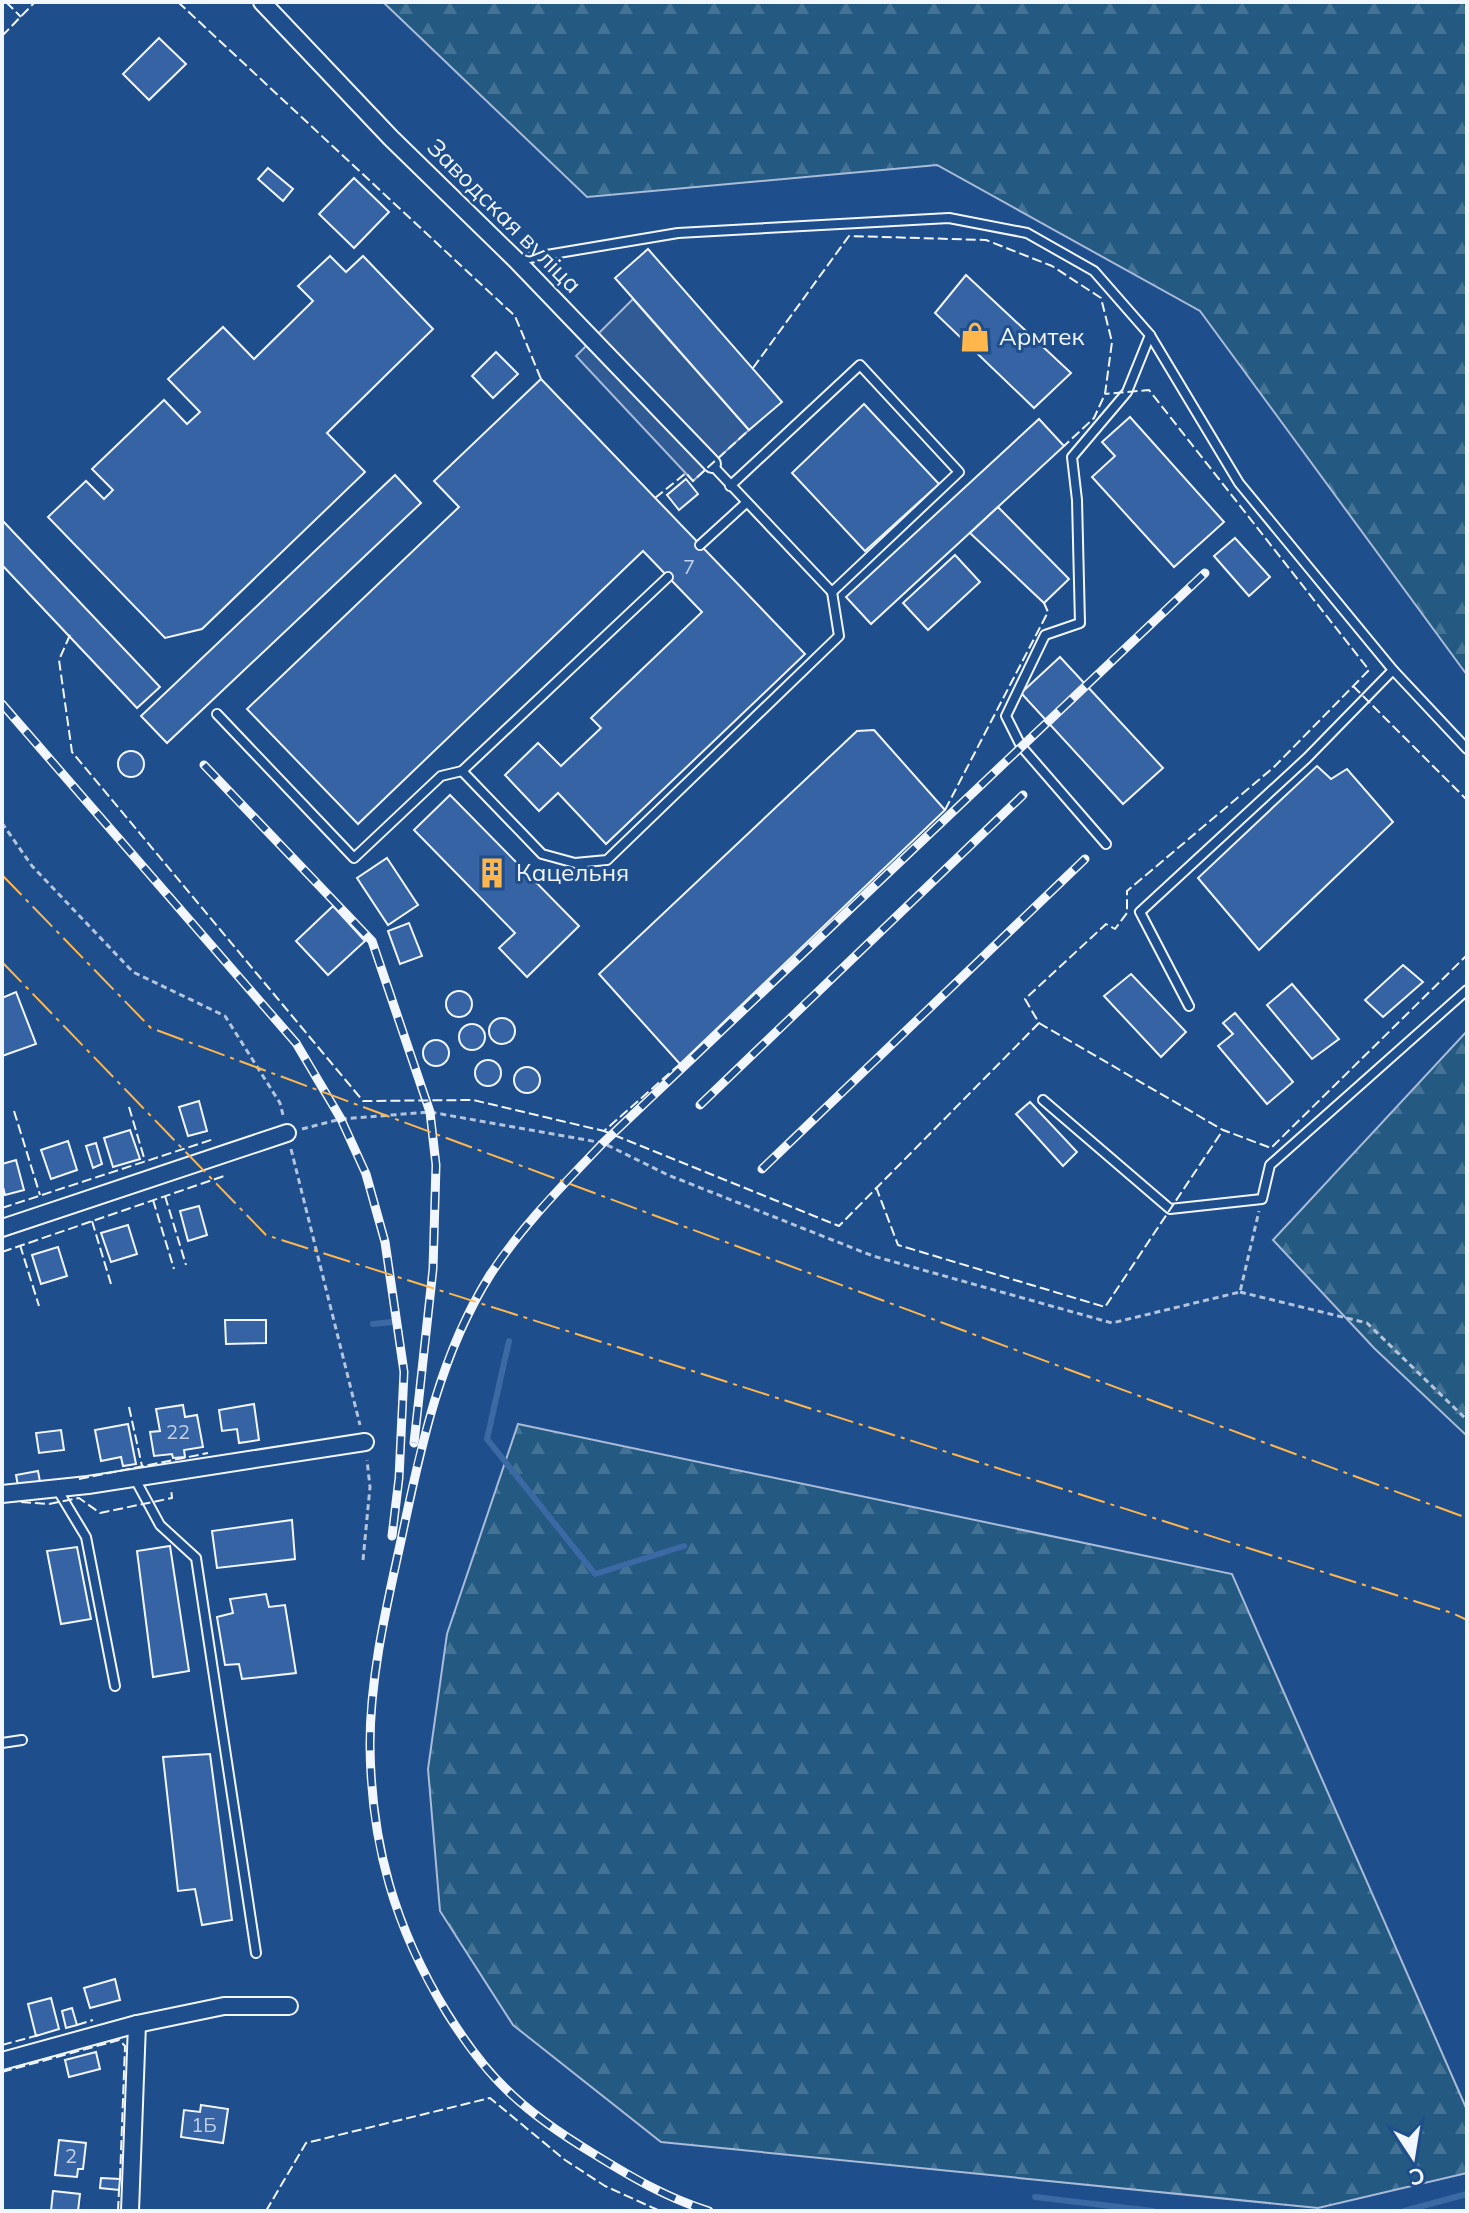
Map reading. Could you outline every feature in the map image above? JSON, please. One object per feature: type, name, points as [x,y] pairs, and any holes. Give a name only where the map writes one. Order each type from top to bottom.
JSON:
[{"type":"street","name":"Заводская вуліца","points":[[262,2],[391,138],[516,260],[712,464]]},
{"type":"street","points":[[2,1228],[287,1133]]},
{"type":"street","points":[[2,1494],[135,1479],[365,1442]]},
{"type":"street","points":[[2,2061],[137,2024],[224,2006],[289,2006]]},
{"type":"street","points":[[130,2211],[137,2024]]},
{"type":"lane","points":[[516,260],[678,233],[949,218],[1027,233],[1094,271],[1150,335],[1239,483],[1393,670],[1467,749]]},
{"type":"lane","points":[[1106,844],[1021,746],[1006,716],[1045,635],[1080,623],[1077,500],[1072,457],[1127,392],[1150,335]]},
{"type":"lane","points":[[730,486],[860,365],[959,472],[832,592]]},
{"type":"lane","points":[[462,771],[542,854],[575,863],[607,860],[839,636],[832,592],[712,464]]},
{"type":"lane","points":[[700,545],[746,503]]},
{"type":"lane","points":[[217,714],[354,858],[441,776],[462,771],[668,577]]},
{"type":"lane","points":[[1189,1006],[1140,912],[1307,758],[1393,670]]},
{"type":"lane","points":[[1043,1100],[1170,1209],[1262,1199],[1270,1165],[1467,990]]},
{"type":"lane","points":[[135,1479],[160,1525],[196,1558],[256,1953]]},
{"type":"lane","points":[[56,1488],[86,1537],[115,1686]]},
{"type":"lane","points":[[2,1743],[22,1740]]},
{"type":"path","points":[[2,823],[32,866],[133,972],[225,1016],[280,1103],[365,1442],[370,1487],[363,1560]]},
{"type":"path","points":[[287,1133],[341,1119],[430,1112],[603,1143],[668,1175],[873,1256],[1112,1323],[1240,1292],[1367,1323],[1467,1420]]},
{"type":"path","points":[[1240,1292],[1262,1199]]},
{"type":"green space","points":[[383,2],[1467,2],[1467,675],[1200,311],[937,165],[587,197]]},
{"type":"green space","points":[[1467,1031],[1467,1436],[1374,1348],[1273,1240]]},
{"type":"green space","points":[[518,1424],[1232,1574],[1467,2110],[1467,2173],[1318,2208],[661,2142],[513,2025],[440,1911],[428,1769],[447,1634]]},
{"type":"shaded area","points":[[633,299],[749,430],[693,481],[576,356]]},
{"type":"building","points":[[159,38],[186,64],[149,100],[123,74]]},
{"type":"building","points":[[268,168],[293,189],[283,201],[258,179]]},
{"type":"building","points":[[354,178],[389,212],[354,248],[319,214]]},
{"type":"building","points":[[648,249],[782,402],[749,430],[615,278]]},
{"type":"building","points":[[330,256],[346,272],[363,256],[433,329],[327,433],[365,472],[202,629],[165,638],[48,517],[86,481],[104,499],[113,490],[92,469],[164,400],[187,424],[200,412],[168,379],[223,327],[254,359],[313,301],[298,286]]},
{"type":"building","points":[[966,275],[1071,373],[1034,408],[935,313]]},
{"type":"building","points":[[496,352],[518,374],[493,398],[472,376]]},
{"type":"building","points":[[541,379],[805,654],[606,844],[558,793],[539,811],[505,775],[538,743],[561,766],[601,728],[591,718],[702,612],[643,551],[358,824],[247,709],[459,507],[434,481]]},
{"type":"building","points":[[864,404],[939,484],[865,551],[792,473]]},
{"type":"building","points":[[1130,417],[1224,522],[1174,567],[1092,477],[1115,456],[1102,442]]},
{"type":"building","points":[[1039,419],[1064,446],[871,624],[846,597]]},
{"type":"building","points":[[395,475],[421,503],[167,743],[141,716]]},
{"type":"building","points":[[686,479],[698,494],[679,510],[667,495]]},
{"type":"building","points":[[998,507],[1069,579],[1044,603],[970,533]]},
{"type":"building","points":[[2,520],[160,687],[137,708],[2,565]]},
{"type":"building","points":[[1235,538],[1270,577],[1249,596],[1214,556]]},
{"type":"building","points":[[955,555],[980,582],[928,630],[903,603]]},
{"type":"building","points":[[1060,657],[1163,768],[1123,804],[1021,693]]},
{"type":"building","points":[[874,730],[945,810],[680,1064],[599,974],[857,731]]},
{"type":"building","points":[[131,751],[140,755],[144,764],[140,773],[131,777],[122,773],[118,764],[122,755]]},
{"type":"building","points":[[1317,766],[1331,779],[1347,769],[1393,822],[1259,950],[1198,878]]},
{"type":"building","name":"Кацельня","points":[[450,795],[579,926],[527,977],[499,948],[515,933],[414,830]]},
{"type":"building","points":[[387,858],[418,905],[388,925],[357,878]]},
{"type":"building","points":[[333,906],[365,941],[328,975],[296,941]]},
{"type":"building","points":[[409,923],[422,956],[400,964],[388,931]]},
{"type":"building","points":[[1403,965],[1423,982],[1383,1017],[1365,1000]]},
{"type":"building","points":[[1131,974],[1186,1032],[1161,1057],[1104,996]]},
{"type":"building","points":[[1292,984],[1339,1039],[1312,1059],[1267,1005]]},
{"type":"building","points":[[459,991],[468,995],[472,1004],[468,1013],[459,1017],[450,1013],[446,1004],[450,995]]},
{"type":"building","points":[[16,992],[36,1044],[2,1056],[2,998]]},
{"type":"building","points":[[1235,1013],[1293,1082],[1267,1104],[1218,1046],[1233,1034],[1223,1023]]},
{"type":"building","points":[[502,1018],[511,1022],[515,1031],[511,1040],[502,1044],[493,1040],[489,1031],[493,1022]]},
{"type":"building","points":[[472,1024],[481,1028],[485,1037],[481,1046],[472,1050],[463,1046],[459,1037],[463,1028]]},
{"type":"building","points":[[436,1040],[445,1044],[449,1053],[445,1062],[436,1066],[427,1062],[423,1053],[427,1044]]},
{"type":"building","points":[[488,1060],[497,1064],[501,1073],[497,1082],[488,1086],[479,1082],[475,1073],[479,1064]]},
{"type":"building","points":[[527,1067],[536,1071],[540,1080],[536,1089],[527,1093],[518,1089],[514,1080],[518,1071]]},
{"type":"building","points":[[199,1101],[207,1131],[188,1136],[179,1107]]},
{"type":"building","points":[[1030,1102],[1077,1152],[1063,1166],[1016,1114]]},
{"type":"building","points":[[130,1130],[140,1159],[113,1167],[104,1138]]},
{"type":"building","points":[[68,1141],[77,1170],[51,1179],[41,1150]]},
{"type":"building","points":[[96,1143],[102,1164],[93,1168],[86,1146]]},
{"type":"building","points":[[16,1160],[24,1190],[5,1195],[2,1164]]},
{"type":"building","points":[[199,1206],[207,1235],[188,1241],[180,1211]]},
{"type":"building","points":[[128,1225],[137,1254],[111,1262],[101,1233]]},
{"type":"building","points":[[58,1247],[67,1276],[41,1284],[32,1255]]},
{"type":"building","points":[[225,1320],[266,1320],[266,1343],[226,1344]]},
{"type":"building","points":[[254,1404],[259,1440],[239,1443],[237,1429],[222,1431],[219,1410]]},
{"type":"building","points":[[183,1405],[185,1417],[197,1415],[203,1447],[184,1450],[185,1457],[173,1458],[172,1454],[154,1456],[150,1432],[160,1431],[156,1409]]},
{"type":"building","points":[[128,1424],[136,1464],[123,1466],[121,1457],[101,1461],[95,1430]]},
{"type":"building","points":[[61,1430],[64,1450],[39,1453],[36,1433]]},
{"type":"building","points":[[38,1471],[40,1482],[18,1486],[16,1475]]},
{"type":"building","points":[[292,1520],[295,1559],[217,1568],[212,1531]]},
{"type":"building","points":[[170,1546],[189,1671],[153,1677],[137,1551]]},
{"type":"building","points":[[77,1547],[91,1619],[61,1624],[47,1551]]},
{"type":"building","points":[[266,1594],[269,1607],[285,1605],[296,1673],[242,1679],[239,1664],[225,1665],[217,1617],[233,1613],[230,1599]]},
{"type":"building","points":[[210,1754],[232,1920],[202,1925],[195,1889],[178,1891],[163,1757]]},
{"type":"building","points":[[115,1979],[120,2000],[90,2008],[84,1988]]},
{"type":"building","points":[[51,1998],[59,2029],[36,2036],[28,2004]]},
{"type":"building","points":[[72,2008],[77,2025],[66,2028],[62,2011]]},
{"type":"building","points":[[96,2052],[100,2069],[69,2077],[65,2060]]},
{"type":"building","points":[[201,2105],[228,2109],[223,2143],[181,2137],[184,2110],[200,2112]]},
{"type":"building","points":[[59,2140],[86,2143],[83,2169],[78,2169],[77,2177],[55,2175]]},
{"type":"building","points":[[101,2178],[120,2179],[119,2190],[100,2188]]},
{"type":"building","points":[[53,2191],[80,2194],[78,2211],[51,2211]]},
{"type":"waterway","points":[[373,1324],[392,1322]]},
{"type":"waterway","points":[[509,1341],[487,1439],[595,1574],[684,1546]]},
{"type":"waterway","points":[[1404,2211],[1467,2194]]},
{"type":"waterway","points":[[1035,2197],[1153,2211]]},
{"type":"railway","points":[[709,2211],[636,2179],[571,2140],[526,2107],[489,2072],[447,2013],[429,1981],[413,1949],[389,1885],[371,1782],[371,1718],[385,1614],[434,1402],[458,1337],[490,1275],[515,1240],[558,1191],[603,1143],[1205,573]]},
{"type":"railway","points":[[2,704],[296,1043],[341,1119],[366,1174],[385,1242],[404,1372],[399,1478],[392,1536]]},
{"type":"railway","points":[[204,765],[372,941],[430,1112],[436,1165],[433,1269],[414,1443]]},
{"type":"railway","points":[[700,1105],[1023,795]]},
{"type":"railway","points":[[762,1169],[1085,859]]},
{"type":"fence","points":[[6,2],[21,17]]},
{"type":"fence","points":[[2,36],[35,2]]},
{"type":"fence","points":[[178,2],[515,316],[541,379]]},
{"type":"fence","points":[[753,368],[849,236],[986,240],[1052,266],[1101,298],[1112,342],[1105,394],[1094,418],[1064,446]]},
{"type":"fence","points":[[680,1064],[604,1131],[839,1226],[1039,1023],[1025,999],[1106,924],[1115,929],[1127,913],[1127,891],[1274,767],[1369,670],[1149,390],[1105,394]]},
{"type":"fence","points":[[655,498],[686,473],[693,481],[749,430]]},
{"type":"fence","points":[[945,810],[1048,612],[1044,603]]},
{"type":"fence","points":[[70,635],[59,660],[72,752],[363,1101],[473,1100],[604,1131]]},
{"type":"fence","points":[[1353,686],[1467,800]]},
{"type":"fence","points":[[1039,1023],[1223,1130],[1271,1148],[1467,955]]},
{"type":"fence","points":[[129,1107],[145,1161]]},
{"type":"fence","points":[[14,1111],[40,1195]]},
{"type":"fence","points":[[876,1187],[898,1245],[1105,1307],[1223,1130]]},
{"type":"fence","points":[[2,1208],[214,1139]]},
{"type":"fence","points":[[2,1252],[227,1175]]},
{"type":"fence","points":[[165,1196],[186,1265]]},
{"type":"fence","points":[[153,1200],[174,1269]]},
{"type":"fence","points":[[92,1221],[111,1284]]},
{"type":"fence","points":[[20,1245],[39,1306]]},
{"type":"fence","points":[[129,1407],[142,1466]]},
{"type":"fence","points":[[79,1479],[208,1453]]},
{"type":"fence","points":[[21,1502],[49,1504],[79,1498],[100,1513],[172,1498],[171,1488]]},
{"type":"fence","points":[[77,2025],[93,2020]]},
{"type":"fence","points":[[2,2045],[39,2035]]},
{"type":"fence","points":[[2,2072],[119,2040],[125,2046],[120,2179]]},
{"type":"fence","points":[[266,2211],[306,2143],[490,2098],[565,2160],[605,2186],[660,2211]]},
{"type":"fence","points":[[118,2211],[119,2190]]},
{"type":"power","points":[[2,875],[151,1028],[1467,1518]]},
{"type":"power","points":[[2,962],[266,1235],[1467,1620]]},
{"type":"place","name":"Армтек","points":[[975,337]]},
{"type":"place","name":"Кацельня","points":[[492,873]]}]
